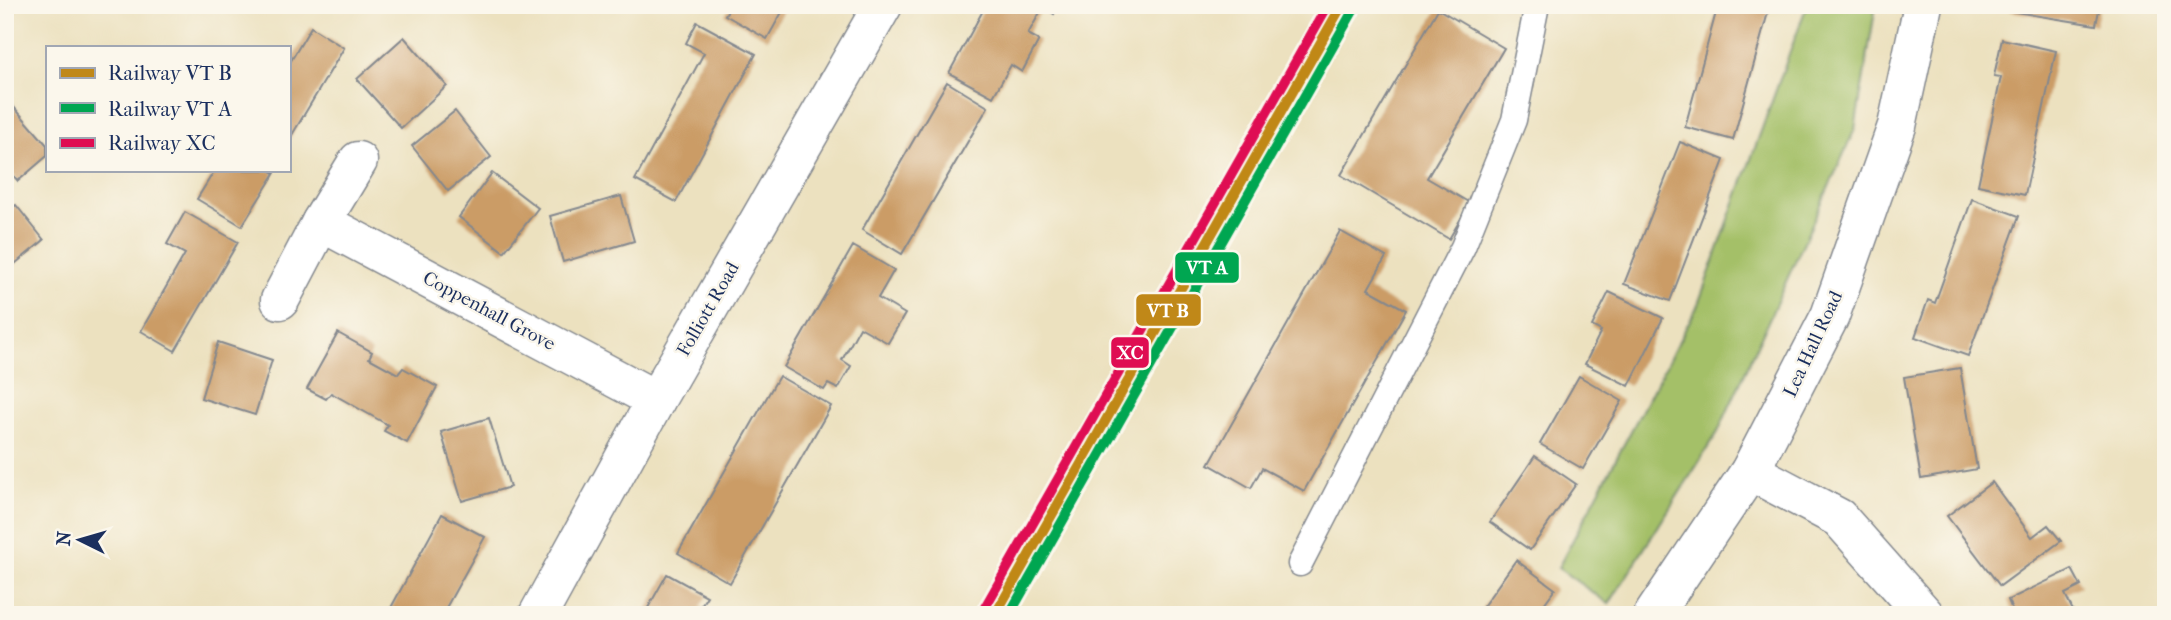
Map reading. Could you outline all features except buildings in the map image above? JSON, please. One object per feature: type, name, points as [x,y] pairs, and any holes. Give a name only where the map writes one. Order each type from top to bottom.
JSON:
[{"type":"street","name":"Folliott Road","points":[[538,615],[656,400],[883,5]]},
{"type":"street","name":"Lea Hall Road","points":[[1653,615],[1750,471],[1830,316],[1898,126],[1923,5]]},
{"type":"street","points":[[280,300],[321,222],[358,160]]},
{"type":"street","name":"Coppenhall Grove","points":[[321,222],[656,400]]},
{"type":"street","points":[[1750,471],[1839,518],[1925,615]]},
{"type":"lane","points":[[1300,564],[1463,247],[1514,120],[1537,5]]},
{"type":"green space","points":[[1807,5],[1876,5],[1855,129],[1718,432],[1609,604],[1558,568],[1697,307]]},
{"type":"transit line","points":[[995,615],[1342,5]]},
{"type":"transit line","points":[[1009,615],[1353,11]]},
{"type":"rail line","name":"XC","points":[[984,609],[1328,5]]}]
